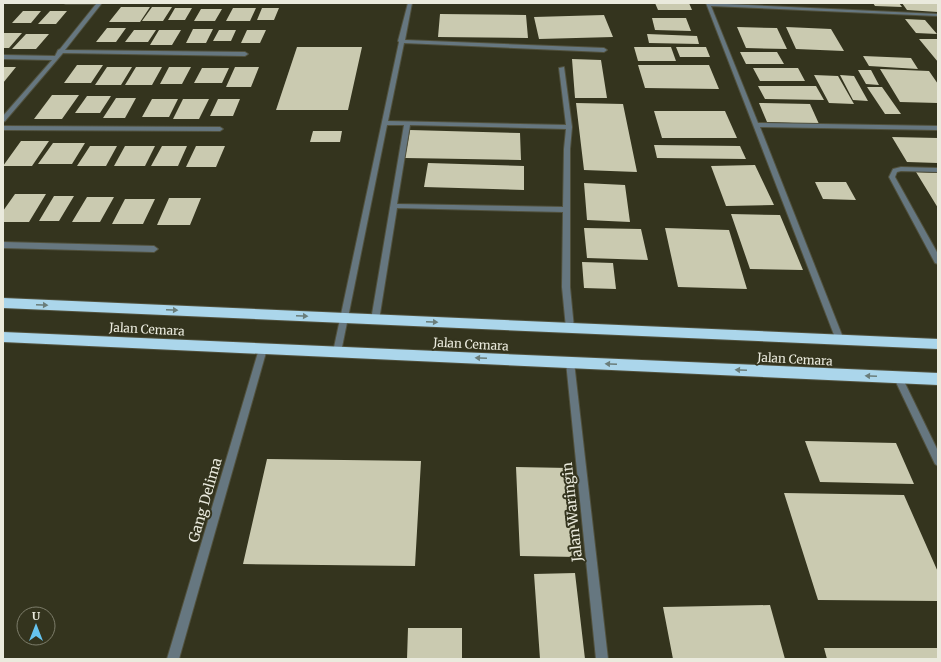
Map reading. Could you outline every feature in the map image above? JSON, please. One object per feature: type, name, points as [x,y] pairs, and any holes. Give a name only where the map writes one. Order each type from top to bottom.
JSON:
[{"type":"highway","name":"Jalan Cemara","points":[[3,303],[938,344]]},
{"type":"highway","name":"Jalan Cemara","points":[[3,337],[938,379]]},
{"type":"street","points":[[66,3],[99,3]]},
{"type":"street","points":[[3,120],[56,58],[99,3]]},
{"type":"street","points":[[337,352],[410,3]]},
{"type":"street","points":[[840,340],[708,4],[938,15]]},
{"type":"street","points":[[401,41],[604,50]]},
{"type":"street","points":[[60,51],[245,54]]},
{"type":"street","points":[[3,57],[56,58]]},
{"type":"street","points":[[562,68],[569,127],[567,149],[566,287],[570,328]]},
{"type":"street","points":[[384,123],[569,127]]},
{"type":"street","points":[[376,320],[407,124]]},
{"type":"street","points":[[756,125],[938,128]]},
{"type":"street","points":[[3,128],[220,129]]},
{"type":"street","points":[[938,170],[901,169],[895,171],[892,177],[938,261]]},
{"type":"street","points":[[394,206],[566,210]]},
{"type":"street","points":[[3,245],[154,249]]},
{"type":"street","name":"Gang Delima","points":[[173,659],[263,349]]},
{"type":"street","name":"Jalan Waringin","points":[[570,362],[602,659]]},
{"type":"street","points":[[898,378],[938,461]]},
{"type":"building","points":[[655,3],[689,3],[692,10],[658,10]]},
{"type":"building","points":[[873,3],[899,3],[902,7],[875,6]]},
{"type":"building","points":[[902,3],[938,3],[938,12],[907,10]]},
{"type":"building","points":[[121,7],[150,7],[140,22],[109,22]]},
{"type":"building","points":[[152,7],[172,7],[163,21],[142,21]]},
{"type":"building","points":[[175,8],[192,8],[185,20],[168,20]]},
{"type":"building","points":[[233,8],[256,8],[250,21],[226,21]]},
{"type":"building","points":[[262,8],[279,8],[274,20],[257,20]]},
{"type":"building","points":[[201,9],[222,9],[215,21],[194,21]]},
{"type":"building","points":[[23,11],[41,11],[31,23],[12,23]]},
{"type":"building","points":[[50,11],[67,11],[56,24],[38,24]]},
{"type":"building","points":[[440,14],[526,15],[528,38],[438,37]]},
{"type":"building","points":[[604,15],[613,37],[539,39],[534,17]]},
{"type":"building","points":[[652,18],[686,18],[691,31],[655,30]]},
{"type":"building","points":[[905,19],[925,20],[937,34],[916,33]]},
{"type":"building","points":[[737,27],[777,28],[787,49],[746,48]]},
{"type":"building","points":[[786,27],[831,29],[844,51],[796,49]]},
{"type":"building","points":[[107,28],[126,28],[116,42],[96,42]]},
{"type":"building","points":[[193,29],[213,29],[206,43],[186,43]]},
{"type":"building","points":[[134,30],[156,30],[148,42],[125,42]]},
{"type":"building","points":[[159,30],[181,30],[172,45],[150,45]]},
{"type":"building","points":[[219,30],[236,30],[231,41],[213,41]]},
{"type":"building","points":[[247,30],[266,30],[260,43],[241,43]]},
{"type":"building","points":[[3,33],[22,33],[9,48],[3,48]]},
{"type":"building","points":[[26,34],[49,34],[36,49],[12,49]]},
{"type":"building","points":[[647,34],[697,36],[699,44],[649,43]]},
{"type":"building","points":[[919,39],[938,39],[938,62]]},
{"type":"building","points":[[297,47],[362,47],[348,110],[276,110]]},
{"type":"building","points":[[634,47],[671,47],[676,61],[638,61]]},
{"type":"building","points":[[676,47],[706,47],[710,57],[680,57]]},
{"type":"building","points":[[740,52],[777,52],[784,64],[746,64]]},
{"type":"building","points":[[863,56],[911,58],[918,69],[869,66]]},
{"type":"building","points":[[572,59],[601,60],[607,98],[575,98]]},
{"type":"building","points":[[77,65],[103,65],[91,83],[64,83]]},
{"type":"building","points":[[638,65],[709,65],[719,89],[645,88]]},
{"type":"building","points":[[3,67],[16,67],[3,83]]},
{"type":"building","points":[[107,67],[132,67],[121,85],[95,85]]},
{"type":"building","points":[[136,67],[162,67],[152,85],[125,85]]},
{"type":"building","points":[[169,67],[191,67],[182,84],[160,84]]},
{"type":"building","points":[[235,67],[259,67],[251,87],[226,87]]},
{"type":"building","points":[[202,68],[229,68],[222,83],[194,83]]},
{"type":"building","points":[[753,68],[798,68],[805,81],[760,81]]},
{"type":"building","points":[[880,69],[929,71],[938,84],[938,103],[900,102]]},
{"type":"building","points":[[858,70],[871,70],[879,85],[866,84]]},
{"type":"building","points":[[814,75],[838,76],[854,104],[829,103]]},
{"type":"building","points":[[840,75],[854,76],[868,101],[853,100]]},
{"type":"building","points":[[758,86],[816,86],[824,100],[765,99]]},
{"type":"building","points":[[867,87],[882,87],[901,114],[885,114]]},
{"type":"building","points":[[52,95],[79,95],[62,119],[34,119]]},
{"type":"building","points":[[87,96],[111,96],[100,113],[75,113]]},
{"type":"building","points":[[116,98],[136,98],[125,118],[103,118]]},
{"type":"building","points":[[152,99],[178,99],[169,117],[142,117]]},
{"type":"building","points":[[183,99],[209,99],[199,119],[173,119]]},
{"type":"building","points":[[218,99],[240,99],[233,116],[210,116]]},
{"type":"building","points":[[576,103],[623,104],[637,172],[584,170]]},
{"type":"building","points":[[759,103],[810,104],[819,124],[767,122]]},
{"type":"building","points":[[654,111],[725,111],[737,138],[662,138]]},
{"type":"building","points":[[410,130],[520,133],[521,160],[405,158]]},
{"type":"building","points":[[313,131],[342,131],[340,142],[310,142]]},
{"type":"building","points":[[892,137],[938,138],[938,163],[907,162]]},
{"type":"building","points":[[21,141],[49,141],[32,166],[3,166]]},
{"type":"building","points":[[53,143],[85,143],[72,164],[38,164]]},
{"type":"building","points":[[654,145],[740,146],[746,159],[657,158]]},
{"type":"building","points":[[90,146],[117,146],[106,166],[77,166]]},
{"type":"building","points":[[125,146],[155,146],[145,166],[114,166]]},
{"type":"building","points":[[162,146],[187,146],[178,166],[151,166]]},
{"type":"building","points":[[196,146],[225,146],[216,167],[186,167]]},
{"type":"building","points":[[428,163],[524,166],[524,190],[424,187]]},
{"type":"building","points":[[755,165],[774,205],[726,206],[711,166]]},
{"type":"building","points":[[916,172],[938,173],[938,208]]},
{"type":"building","points":[[815,182],[846,182],[856,200],[823,199]]},
{"type":"building","points":[[584,183],[625,185],[630,222],[587,220]]},
{"type":"building","points":[[15,194],[46,194],[29,222],[3,222],[3,211]]},
{"type":"building","points":[[54,196],[74,196],[59,221],[39,221]]},
{"type":"building","points":[[87,197],[114,197],[100,222],[72,222]]},
{"type":"building","points":[[169,198],[201,198],[190,225],[157,225]]},
{"type":"building","points":[[125,199],[155,199],[143,224],[112,224]]},
{"type":"building","points":[[731,214],[780,215],[803,270],[750,269]]},
{"type":"building","points":[[584,228],[641,229],[648,260],[587,258]]},
{"type":"building","points":[[665,228],[729,230],[747,289],[678,287]]},
{"type":"building","points":[[582,262],[613,263],[616,289],[584,288]]},
{"type":"building","points":[[805,441],[896,443],[914,484],[820,482]]},
{"type":"building","points":[[267,459],[421,461],[415,566],[243,564]]},
{"type":"building","points":[[516,467],[569,468],[578,557],[520,556]]},
{"type":"building","points":[[784,493],[904,495],[938,572],[938,601],[818,600]]},
{"type":"building","points":[[575,573],[585,659],[540,659],[534,574]]},
{"type":"building","points":[[770,605],[785,659],[673,659],[663,607]]},
{"type":"building","points":[[408,628],[462,628],[462,659],[407,659]]},
{"type":"building","points":[[824,648],[938,648],[938,659],[827,659]]}]
